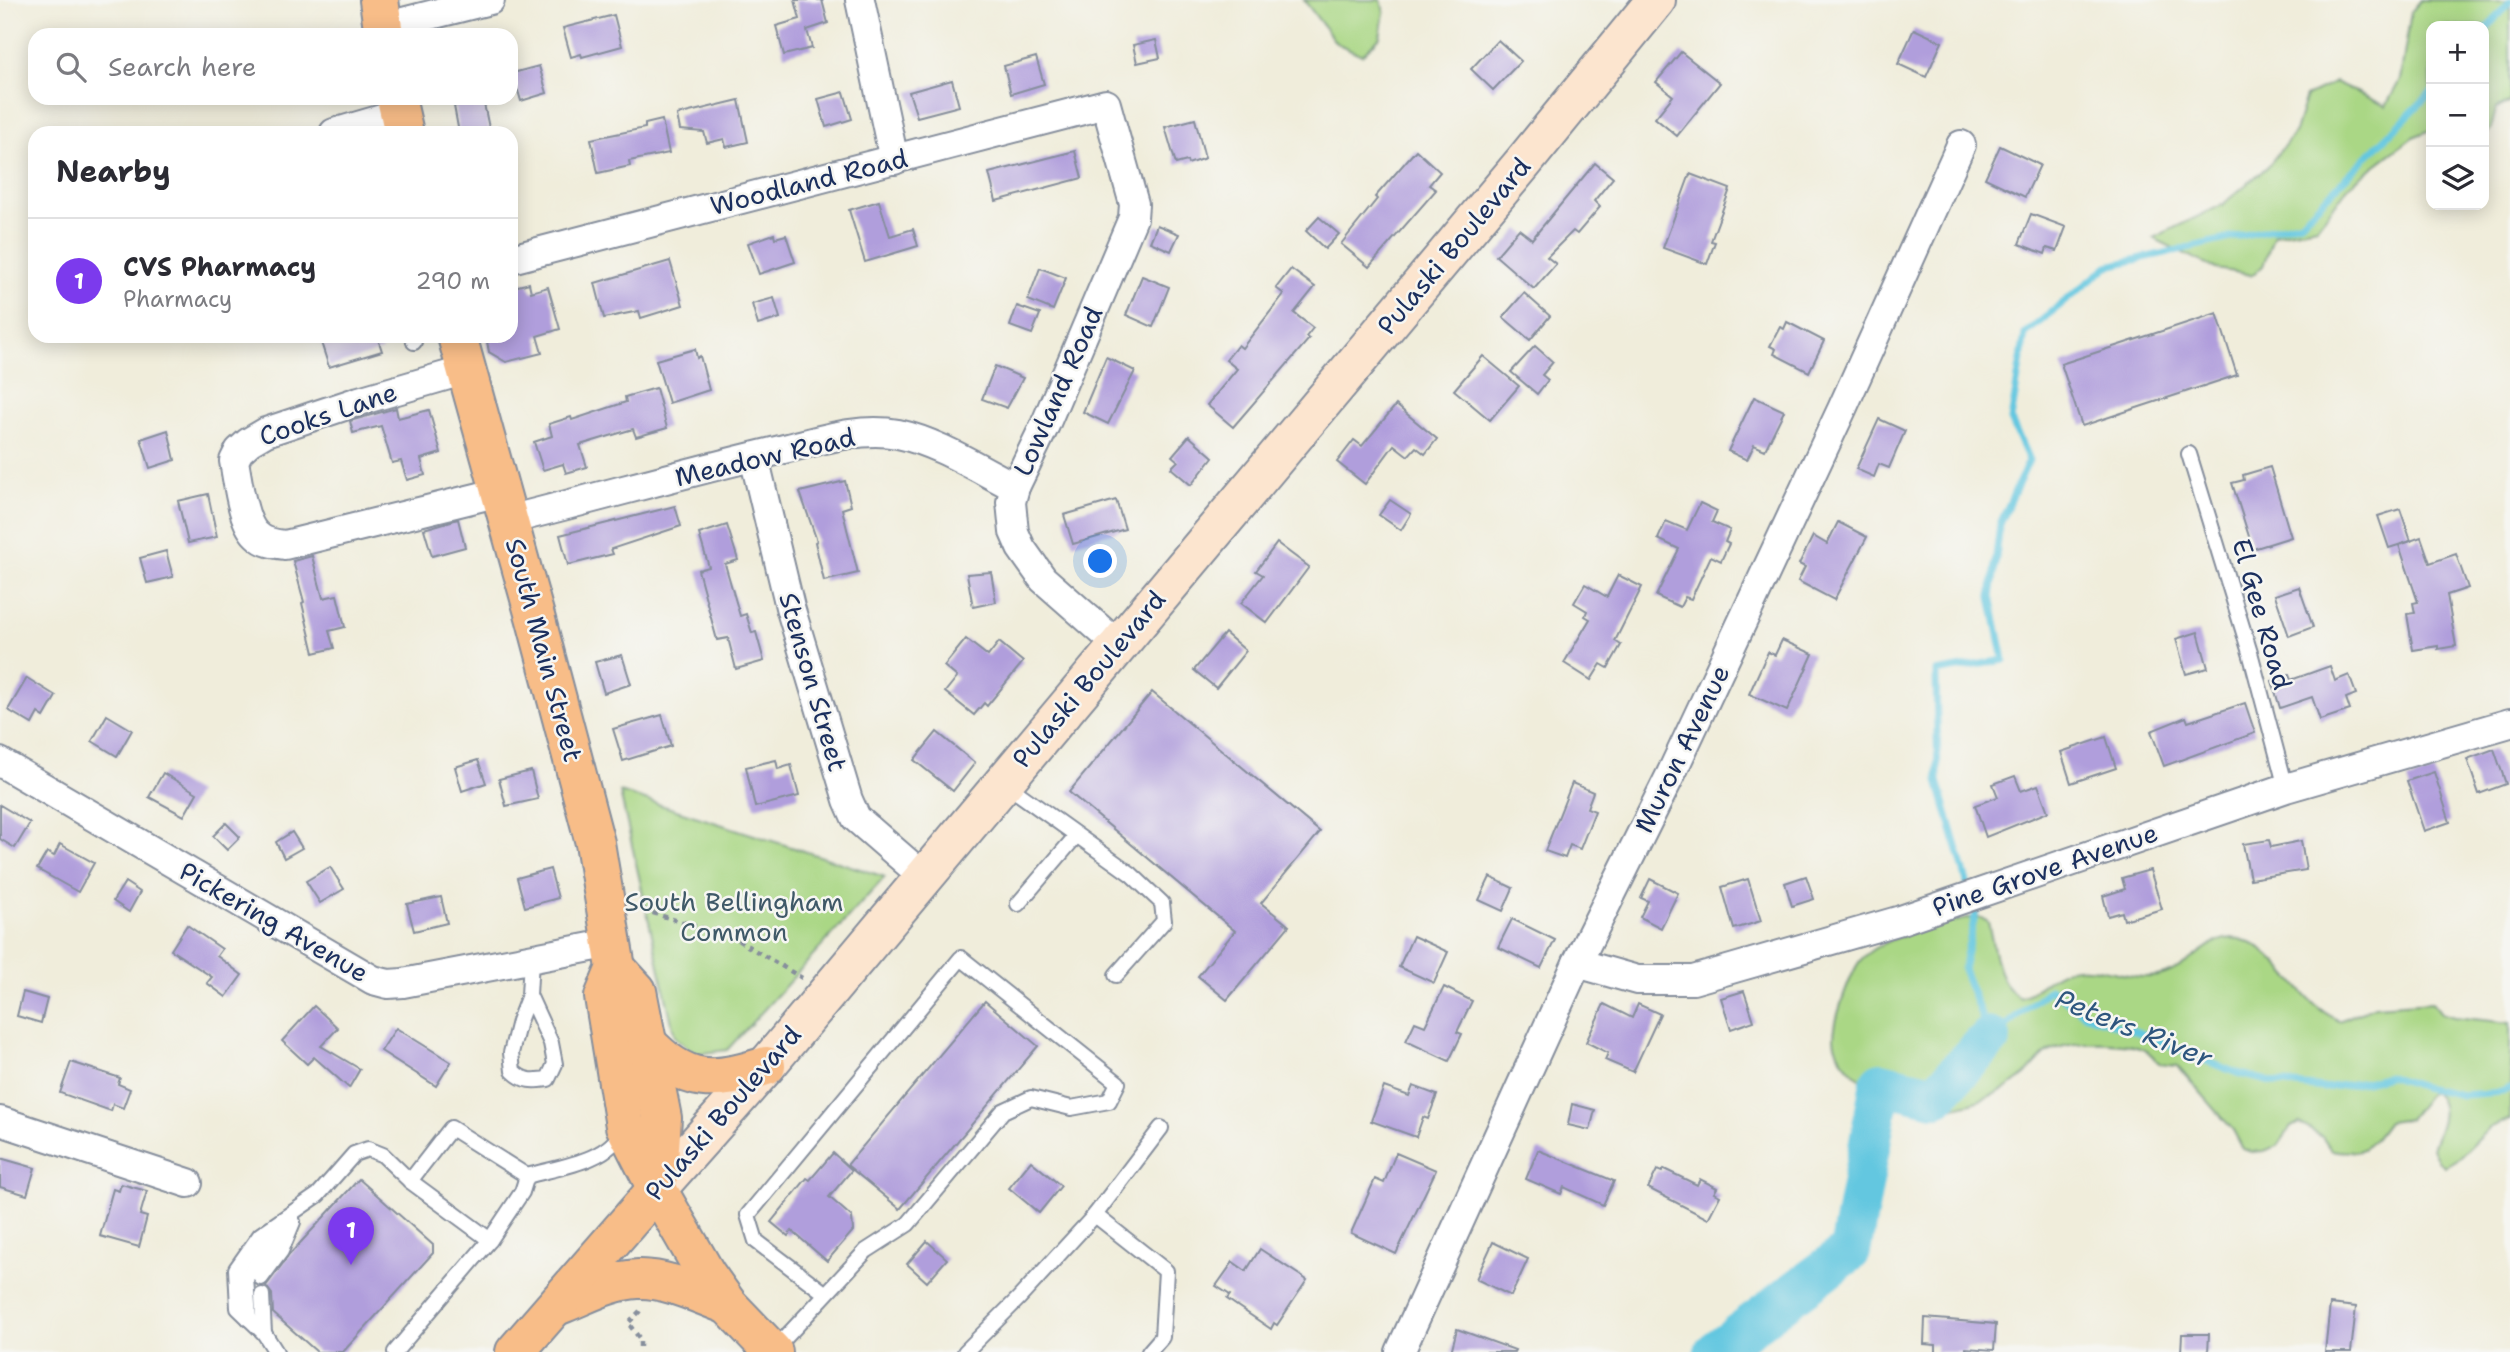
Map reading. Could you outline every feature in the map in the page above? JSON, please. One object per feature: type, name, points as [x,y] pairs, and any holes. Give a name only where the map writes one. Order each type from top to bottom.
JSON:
[{"type":"main road","name":"Pulaski Boulevard","points":[[515,1352],[766,1066],[1506,184],[1656,0]]},
{"type":"main road","name":"South Main Street","points":[[461,353],[584,798],[595,843],[614,955],[637,991],[662,1118],[657,1189]]},
{"type":"main road","name":"South Main Street","points":[[614,955],[604,997],[625,1126],[657,1189]]},
{"type":"main road","points":[[647,1043],[663,1060],[702,1078],[725,1077],[766,1066]]},
{"type":"main road","points":[[657,1189],[699,1263],[728,1305],[772,1352]]},
{"type":"main road","points":[[553,1307],[608,1286],[638,1279],[667,1284],[728,1305]]},
{"type":"street","points":[[382,21],[490,0]]},
{"type":"street","points":[[860,0],[894,160]]},
{"type":"street","name":"Woodland Road","points":[[518,257],[1106,104]]},
{"type":"street","name":"Lowland Road","points":[[1106,104],[1134,204],[1133,218],[1045,425],[1015,487],[1011,502],[1014,532],[1021,548],[1043,579],[1118,645]]},
{"type":"street","points":[[360,126],[400,115]]},
{"type":"street","name":"Muron Avenue","points":[[1400,1352],[1577,963],[1677,762],[1842,409],[1961,145]]},
{"type":"street","name":"Cooks Lane","points":[[461,353],[336,409],[266,432],[249,442],[239,451],[234,461],[249,525],[258,536],[274,544],[285,545],[504,506]]},
{"type":"street","name":"Meadow Road","points":[[504,506],[754,457],[847,435],[874,432],[919,440],[1015,487]]},
{"type":"street","name":"Stenson Street","points":[[754,457],[790,607],[848,800],[856,818],[924,877]]},
{"type":"street","name":"Pine Grove Avenue","points":[[1577,963],[1637,980],[1693,980],[1901,920],[2286,788],[2510,723]]},
{"type":"street","name":"Pickering Avenue","points":[[0,762],[373,980],[388,984],[403,983],[531,959],[614,955]]},
{"type":"street","points":[[0,1121],[188,1182]]},
{"type":"lane","name":"El Gee Road","points":[[2189,454],[2251,656],[2286,788]]},
{"type":"lane","points":[[1003,783],[1131,874],[1162,903],[1164,921],[1116,975]]},
{"type":"lane","points":[[1018,904],[1076,836]]},
{"type":"lane","points":[[772,1352],[826,1294],[866,1251],[908,1224],[1003,1111],[1031,1098],[1071,1108],[1109,1101],[1118,1083],[961,958],[748,1215],[756,1241],[826,1294]]},
{"type":"lane","points":[[529,995],[551,1043],[555,1064],[548,1079],[531,1082],[520,1078],[513,1071],[511,1053],[529,995],[531,959]]},
{"type":"lane","points":[[410,1181],[451,1128],[527,1176],[607,1151],[615,1144],[625,1126]]},
{"type":"lane","points":[[965,1352],[1095,1215],[1161,1128]]},
{"type":"lane","points":[[276,1352],[264,1332],[238,1308],[236,1269],[260,1235],[318,1195],[360,1150],[377,1151],[410,1181],[490,1240]]},
{"type":"lane","points":[[396,1352],[490,1240],[522,1192],[527,1176]]},
{"type":"lane","points":[[261,1278],[281,1251],[295,1211]]},
{"type":"lane","points":[[1095,1215],[1166,1271],[1163,1337],[1149,1352]]},
{"type":"lane","points":[[262,1295],[264,1332]]},
{"type":"path","points":[[643,910],[734,938],[802,979]]},
{"type":"path","points":[[640,1352],[640,1339],[628,1323],[645,1306]]},
{"type":"green space","points":[[1304,0],[1381,0],[1384,12],[1380,37],[1362,55],[1336,43]]},
{"type":"green space","points":[[2421,0],[2510,0],[2510,102],[2496,109],[2489,131],[2489,21],[2426,21],[2426,132],[2413,137],[2351,184],[2317,227],[2274,234],[2263,266],[2252,275],[2216,269],[2153,238],[2222,205],[2268,166],[2295,132],[2306,96],[2335,82],[2386,106],[2400,80],[2411,12]]},
{"type":"green space","name":"South Bellingham Common","points":[[620,792],[885,877],[727,1050],[696,1054],[675,1037]]},
{"type":"green space","points":[[1970,918],[1981,918],[1988,922],[2001,974],[2011,991],[2019,998],[2070,969],[2094,968],[2141,977],[2165,974],[2214,943],[2234,938],[2246,941],[2267,954],[2311,1001],[2339,1021],[2375,1006],[2432,1002],[2441,1013],[2454,1017],[2510,1023],[2510,1119],[2489,1128],[2460,1157],[2445,1166],[2438,1161],[2432,1148],[2443,1112],[2434,1091],[2409,1119],[2388,1122],[2370,1144],[2359,1151],[2331,1150],[2322,1137],[2299,1123],[2291,1127],[2278,1146],[2251,1152],[2243,1149],[2233,1130],[2178,1066],[2160,1063],[2137,1047],[2102,1043],[2077,1044],[2052,1050],[2010,1085],[1989,1097],[1966,1104],[1932,1108],[1899,1101],[1869,1085],[1851,1070],[1838,1053],[1834,1038],[1845,992],[1856,967],[1864,956],[1876,947],[1907,934]]},
{"type":"building","points":[[795,0],[822,0],[828,23],[807,30],[812,48],[784,55],[776,26],[800,19]]},
{"type":"building","points":[[614,15],[622,46],[582,57],[581,54],[571,57],[563,28]]},
{"type":"building","points":[[1914,29],[1942,42],[1926,77],[1898,64]]},
{"type":"building","points":[[1156,40],[1160,58],[1137,63],[1133,45]]},
{"type":"building","points":[[1498,40],[1521,61],[1493,90],[1471,69]]},
{"type":"building","points":[[1681,52],[1720,83],[1677,136],[1655,118],[1673,96],[1656,82]]},
{"type":"building","points":[[1036,57],[1044,84],[1011,94],[1004,66]]},
{"type":"building","points":[[539,66],[547,93],[521,101],[518,72]]},
{"type":"building","points":[[952,80],[959,106],[917,117],[909,92]]},
{"type":"building","points":[[844,92],[852,119],[826,127],[818,99]]},
{"type":"building","points":[[739,100],[748,142],[726,147],[724,139],[707,143],[704,132],[680,130],[677,115]]},
{"type":"building","points":[[484,105],[489,126],[458,126],[454,106]]},
{"type":"building","points":[[1195,119],[1205,158],[1188,164],[1187,161],[1176,164],[1165,127]]},
{"type":"building","points":[[662,120],[669,153],[629,161],[630,166],[598,173],[591,139],[645,128],[645,124]]},
{"type":"building","points":[[2000,146],[2040,165],[2025,197],[1985,178]]},
{"type":"building","points":[[1416,150],[1440,172],[1429,185],[1436,190],[1369,267],[1341,244],[1377,199],[1375,197]]},
{"type":"building","points":[[1075,151],[1082,178],[996,201],[989,173]]},
{"type":"building","points":[[1595,163],[1613,178],[1594,201],[1600,207],[1577,234],[1573,231],[1547,257],[1556,264],[1534,289],[1496,256],[1519,229],[1532,239]]},
{"type":"building","points":[[1690,174],[1730,189],[1711,241],[1715,242],[1707,264],[1663,248]]},
{"type":"building","points":[[879,201],[890,236],[913,229],[918,246],[865,262],[849,210]]},
{"type":"building","points":[[2031,214],[2066,227],[2057,251],[2047,248],[2045,254],[2019,244]]},
{"type":"building","points":[[1319,217],[1339,234],[1325,249],[1306,231]]},
{"type":"building","points":[[1157,225],[1179,234],[1171,251],[1150,242]]},
{"type":"building","points":[[774,234],[775,238],[786,235],[795,262],[759,274],[748,243]]},
{"type":"building","points":[[670,261],[683,305],[641,318],[639,311],[604,318],[595,283]]},
{"type":"building","points":[[1040,268],[1066,278],[1053,310],[1028,300]]},
{"type":"building","points":[[1291,269],[1315,287],[1294,313],[1313,328],[1306,337],[1309,339],[1233,427],[1207,405],[1237,369],[1226,360],[1238,345],[1242,348],[1284,294],[1276,288]]},
{"type":"building","points":[[1142,276],[1169,287],[1153,327],[1126,315]]},
{"type":"building","points":[[529,283],[531,292],[548,287],[560,329],[537,336],[542,353],[506,362],[489,352],[487,343],[518,343],[518,286]]},
{"type":"building","points":[[1524,293],[1550,316],[1530,340],[1503,317]]},
{"type":"building","points":[[774,298],[780,318],[758,325],[752,304]]},
{"type":"building","points":[[1017,306],[1040,314],[1032,334],[1010,326]]},
{"type":"building","points":[[2217,313],[2237,375],[2082,426],[2061,364]]},
{"type":"building","points":[[1787,322],[1824,341],[1809,372],[1774,354],[1776,349],[1770,346],[1780,327],[1784,329]]},
{"type":"building","points":[[321,343],[379,343],[382,351],[329,367]]},
{"type":"building","points":[[1535,346],[1553,362],[1542,375],[1548,380],[1537,394],[1511,372]]},
{"type":"building","points":[[695,349],[697,358],[700,356],[709,390],[669,403],[656,360]]},
{"type":"building","points":[[1483,356],[1519,386],[1490,420],[1454,390]]},
{"type":"building","points":[[1106,357],[1135,371],[1108,424],[1083,412]]},
{"type":"building","points":[[995,366],[1023,378],[1007,408],[982,399]]},
{"type":"building","points":[[656,388],[667,428],[636,437],[633,429],[580,445],[587,467],[566,473],[563,464],[543,470],[534,442],[552,436],[549,424],[571,417],[572,420],[626,402],[625,397]]},
{"type":"building","points":[[1754,397],[1784,411],[1765,450],[1754,445],[1747,460],[1728,451]]},
{"type":"building","points":[[1396,405],[1437,439],[1425,454],[1416,447],[1408,456],[1394,445],[1365,484],[1337,462],[1354,440],[1362,446]]},
{"type":"building","points":[[396,408],[398,418],[429,410],[441,453],[421,459],[425,475],[407,480],[401,461],[392,463],[381,426],[353,433],[350,421]]},
{"type":"building","points":[[1879,419],[1905,431],[1889,468],[1879,464],[1874,477],[1856,469]]},
{"type":"building","points":[[168,430],[175,460],[150,468],[141,439]]},
{"type":"building","points":[[1189,436],[1213,457],[1191,485],[1171,468],[1178,461],[1172,456]]},
{"type":"building","points":[[2270,467],[2291,537],[2253,549],[2232,483],[2244,480],[2243,475]]},
{"type":"building","points":[[845,481],[851,506],[842,509],[858,573],[824,581],[815,542],[817,541],[800,492]]},
{"type":"building","points":[[208,494],[217,537],[188,543],[178,501]]},
{"type":"building","points":[[1116,500],[1125,529],[1073,544],[1064,515]]},
{"type":"building","points":[[1390,500],[1411,514],[1401,530],[1379,515]]},
{"type":"building","points":[[1700,503],[1717,511],[1712,522],[1730,530],[1725,542],[1729,544],[1721,561],[1711,556],[1691,599],[1685,597],[1680,607],[1656,596],[1679,549],[1658,539],[1666,521],[1687,530]]},
{"type":"building","points":[[675,506],[681,526],[611,549],[613,554],[568,565],[560,535]]},
{"type":"building","points":[[2400,509],[2411,541],[2389,548],[2378,516]]},
{"type":"building","points":[[458,519],[465,547],[432,556],[424,529]]},
{"type":"building","points":[[1838,522],[1867,537],[1834,600],[1798,581],[1805,567],[1799,564],[1813,536],[1827,544]]},
{"type":"building","points":[[727,525],[738,560],[725,564],[740,616],[746,614],[752,633],[756,632],[764,661],[736,669],[728,638],[717,640],[698,570],[709,567],[699,534]]},
{"type":"building","points":[[2421,537],[2430,563],[2456,554],[2468,588],[2447,595],[2456,646],[2413,650],[2407,614],[2415,613],[2413,603],[2418,602],[2399,545]]},
{"type":"building","points":[[1277,543],[1309,567],[1267,623],[1241,603],[1263,575],[1256,571]]},
{"type":"building","points":[[166,551],[173,577],[147,583],[140,558]]},
{"type":"building","points":[[312,556],[323,598],[337,595],[345,627],[329,631],[334,648],[314,653],[293,561]]},
{"type":"building","points":[[991,572],[996,602],[973,607],[967,574]]},
{"type":"building","points":[[1618,575],[1642,587],[1615,641],[1621,645],[1608,668],[1601,664],[1591,680],[1564,663],[1590,619],[1585,616],[1587,611],[1574,603],[1585,584],[1607,597]]},
{"type":"building","points":[[2299,587],[2313,627],[2289,636],[2275,595]]},
{"type":"building","points":[[2198,632],[2208,668],[2186,674],[2176,639]]},
{"type":"building","points":[[1225,633],[1246,651],[1216,688],[1194,670]]},
{"type":"building","points":[[966,639],[988,656],[999,642],[1023,662],[987,706],[984,703],[974,715],[945,692],[957,677],[944,666]]},
{"type":"building","points":[[1782,640],[1813,654],[1787,711],[1749,694],[1768,652],[1775,655]]},
{"type":"building","points":[[622,655],[631,684],[604,693],[595,662]]},
{"type":"building","points":[[2330,666],[2335,681],[2349,675],[2356,694],[2346,698],[2350,710],[2320,720],[2312,697],[2280,708],[2272,681],[2289,675],[2291,680]]},
{"type":"building","points":[[27,678],[56,696],[44,717],[38,713],[32,724],[8,710]]},
{"type":"building","points":[[1152,692],[1320,832],[1261,903],[1289,926],[1227,1000],[1198,976],[1235,931],[1069,792]]},
{"type":"building","points":[[2245,703],[2255,733],[2164,766],[2151,731],[2186,717],[2188,722]]},
{"type":"building","points":[[107,715],[132,730],[117,756],[92,741]]},
{"type":"building","points":[[662,715],[671,746],[623,761],[613,729]]},
{"type":"building","points":[[937,732],[975,763],[953,791],[914,760]]},
{"type":"building","points":[[2106,737],[2116,768],[2071,783],[2061,752]]},
{"type":"building","points":[[2494,749],[2506,784],[2479,794],[2467,759]]},
{"type":"building","points":[[478,760],[486,783],[462,791],[455,767]]},
{"type":"building","points":[[776,760],[778,769],[791,765],[799,796],[755,807],[746,767]]},
{"type":"building","points":[[531,771],[538,799],[506,806],[499,779]]},
{"type":"building","points":[[2434,772],[2450,822],[2424,831],[2407,781]]},
{"type":"building","points":[[163,773],[197,793],[184,816],[149,797]]},
{"type":"building","points":[[2015,776],[2021,791],[2038,785],[2048,812],[1986,837],[1975,805],[1998,797],[1993,784]]},
{"type":"building","points":[[1572,783],[1593,792],[1587,808],[1595,811],[1580,849],[1570,845],[1565,858],[1545,851]]},
{"type":"building","points":[[0,805],[30,823],[15,848],[0,839]]},
{"type":"building","points":[[226,823],[240,837],[227,850],[213,836]]},
{"type":"building","points":[[292,832],[302,848],[284,858],[276,842]]},
{"type":"building","points":[[2269,840],[2271,847],[2301,841],[2306,870],[2250,879],[2243,844]]},
{"type":"building","points":[[60,844],[94,863],[78,892],[37,869],[47,852],[54,856]]},
{"type":"building","points":[[330,867],[344,889],[320,903],[306,881]]},
{"type":"building","points":[[550,869],[558,898],[525,907],[517,878]]},
{"type":"building","points":[[2150,870],[2162,909],[2124,920],[2122,912],[2108,916],[2103,896],[2125,889],[2122,878]]},
{"type":"building","points":[[1806,876],[1814,899],[1792,906],[1785,883]]},
{"type":"building","points":[[1490,877],[1513,888],[1503,911],[1479,900]]},
{"type":"building","points":[[1650,879],[1678,893],[1661,928],[1640,917],[1648,901],[1641,898]]},
{"type":"building","points":[[1748,879],[1761,921],[1734,929],[1722,887]]},
{"type":"building","points":[[125,882],[140,892],[129,912],[113,901]]},
{"type":"building","points":[[441,897],[447,923],[414,931],[407,904]]},
{"type":"building","points":[[1512,919],[1555,940],[1541,968],[1498,947]]},
{"type":"building","points":[[187,925],[222,949],[217,956],[242,975],[226,997],[207,983],[212,977],[171,950]]},
{"type":"building","points":[[1413,936],[1448,952],[1434,983],[1399,967]]},
{"type":"building","points":[[1444,987],[1472,1001],[1457,1032],[1462,1034],[1449,1061],[1406,1041],[1415,1022],[1425,1026]]},
{"type":"building","points":[[1744,991],[1754,1021],[1731,1029],[1721,998]]},
{"type":"building","points":[[23,992],[47,999],[41,1023],[17,1016]]},
{"type":"building","points":[[985,1001],[1038,1046],[900,1209],[847,1165]]},
{"type":"building","points":[[1604,1004],[1632,1018],[1638,1004],[1660,1014],[1633,1072],[1605,1060],[1608,1053],[1586,1042]]},
{"type":"building","points":[[314,1006],[338,1028],[321,1046],[360,1069],[349,1088],[314,1057],[307,1064],[282,1041]]},
{"type":"building","points":[[396,1028],[451,1062],[436,1086],[381,1051]]},
{"type":"building","points":[[71,1062],[120,1078],[118,1084],[130,1089],[123,1108],[113,1104],[111,1111],[60,1093]]},
{"type":"building","points":[[1413,1086],[1437,1095],[1428,1119],[1423,1117],[1416,1137],[1371,1121],[1384,1087],[1409,1096]]},
{"type":"building","points":[[1572,1104],[1595,1110],[1590,1130],[1568,1125]]},
{"type":"building","points":[[1538,1150],[1614,1181],[1603,1205],[1564,1187],[1561,1194],[1526,1179]]},
{"type":"building","points":[[833,1153],[852,1170],[829,1197],[852,1217],[853,1231],[827,1261],[792,1231],[788,1236],[771,1222],[807,1178],[810,1180]]},
{"type":"building","points":[[1396,1153],[1436,1170],[1396,1254],[1351,1233],[1375,1179],[1384,1183]]},
{"type":"building","points":[[0,1158],[35,1168],[27,1195],[0,1187]]},
{"type":"building","points":[[1031,1161],[1061,1186],[1039,1213],[1009,1188]]},
{"type":"building","points":[[1664,1169],[1697,1185],[1700,1179],[1717,1188],[1714,1193],[1720,1196],[1708,1219],[1648,1188],[1657,1170],[1662,1172]]},
{"type":"building","points":[[359,1179],[433,1245],[433,1253],[343,1352],[317,1352],[273,1313],[272,1294],[266,1286],[290,1254]]},
{"type":"building","points":[[121,1184],[147,1191],[140,1215],[147,1217],[139,1247],[100,1236],[113,1189],[119,1191]]},
{"type":"building","points":[[927,1241],[947,1259],[927,1282],[907,1264]]},
{"type":"building","points":[[1493,1242],[1528,1259],[1511,1296],[1476,1279]]},
{"type":"building","points":[[1260,1249],[1307,1280],[1277,1325],[1274,1323],[1271,1329],[1227,1299],[1230,1295],[1216,1286],[1233,1262],[1246,1271]]},
{"type":"building","points":[[2330,1304],[2356,1307],[2351,1352],[2325,1352]]},
{"type":"building","points":[[1925,1318],[1996,1324],[1994,1350],[1966,1348],[1966,1352],[1936,1352],[1936,1345],[1924,1344]]},
{"type":"building","points":[[1457,1329],[1515,1350],[1451,1352]]},
{"type":"building","points":[[2182,1334],[2209,1334],[2208,1352],[2181,1352]]},
{"type":"waterway","points":[[2489,26],[2510,1]]},
{"type":"waterway","points":[[1969,889],[1938,781],[1936,672],[2004,660],[1991,597],[2000,524],[2029,460],[2011,420],[2025,334],[2108,266],[2301,222],[2426,98]]},
{"type":"waterway","name":"Peters River","points":[[1973,901],[1976,912],[1963,969],[1990,1038],[2050,989],[2086,1015],[2144,1034],[2237,1073],[2275,1083],[2324,1088],[2388,1076],[2462,1095],[2502,1092],[2510,1088]]},
{"type":"waterway","name":"Peters River","points":[[1715,1352],[1850,1251],[1881,1083],[1935,1096],[1990,1038]]},
{"type":"place","name":"CVS Pharmacy","points":[[351,1265]]}]
